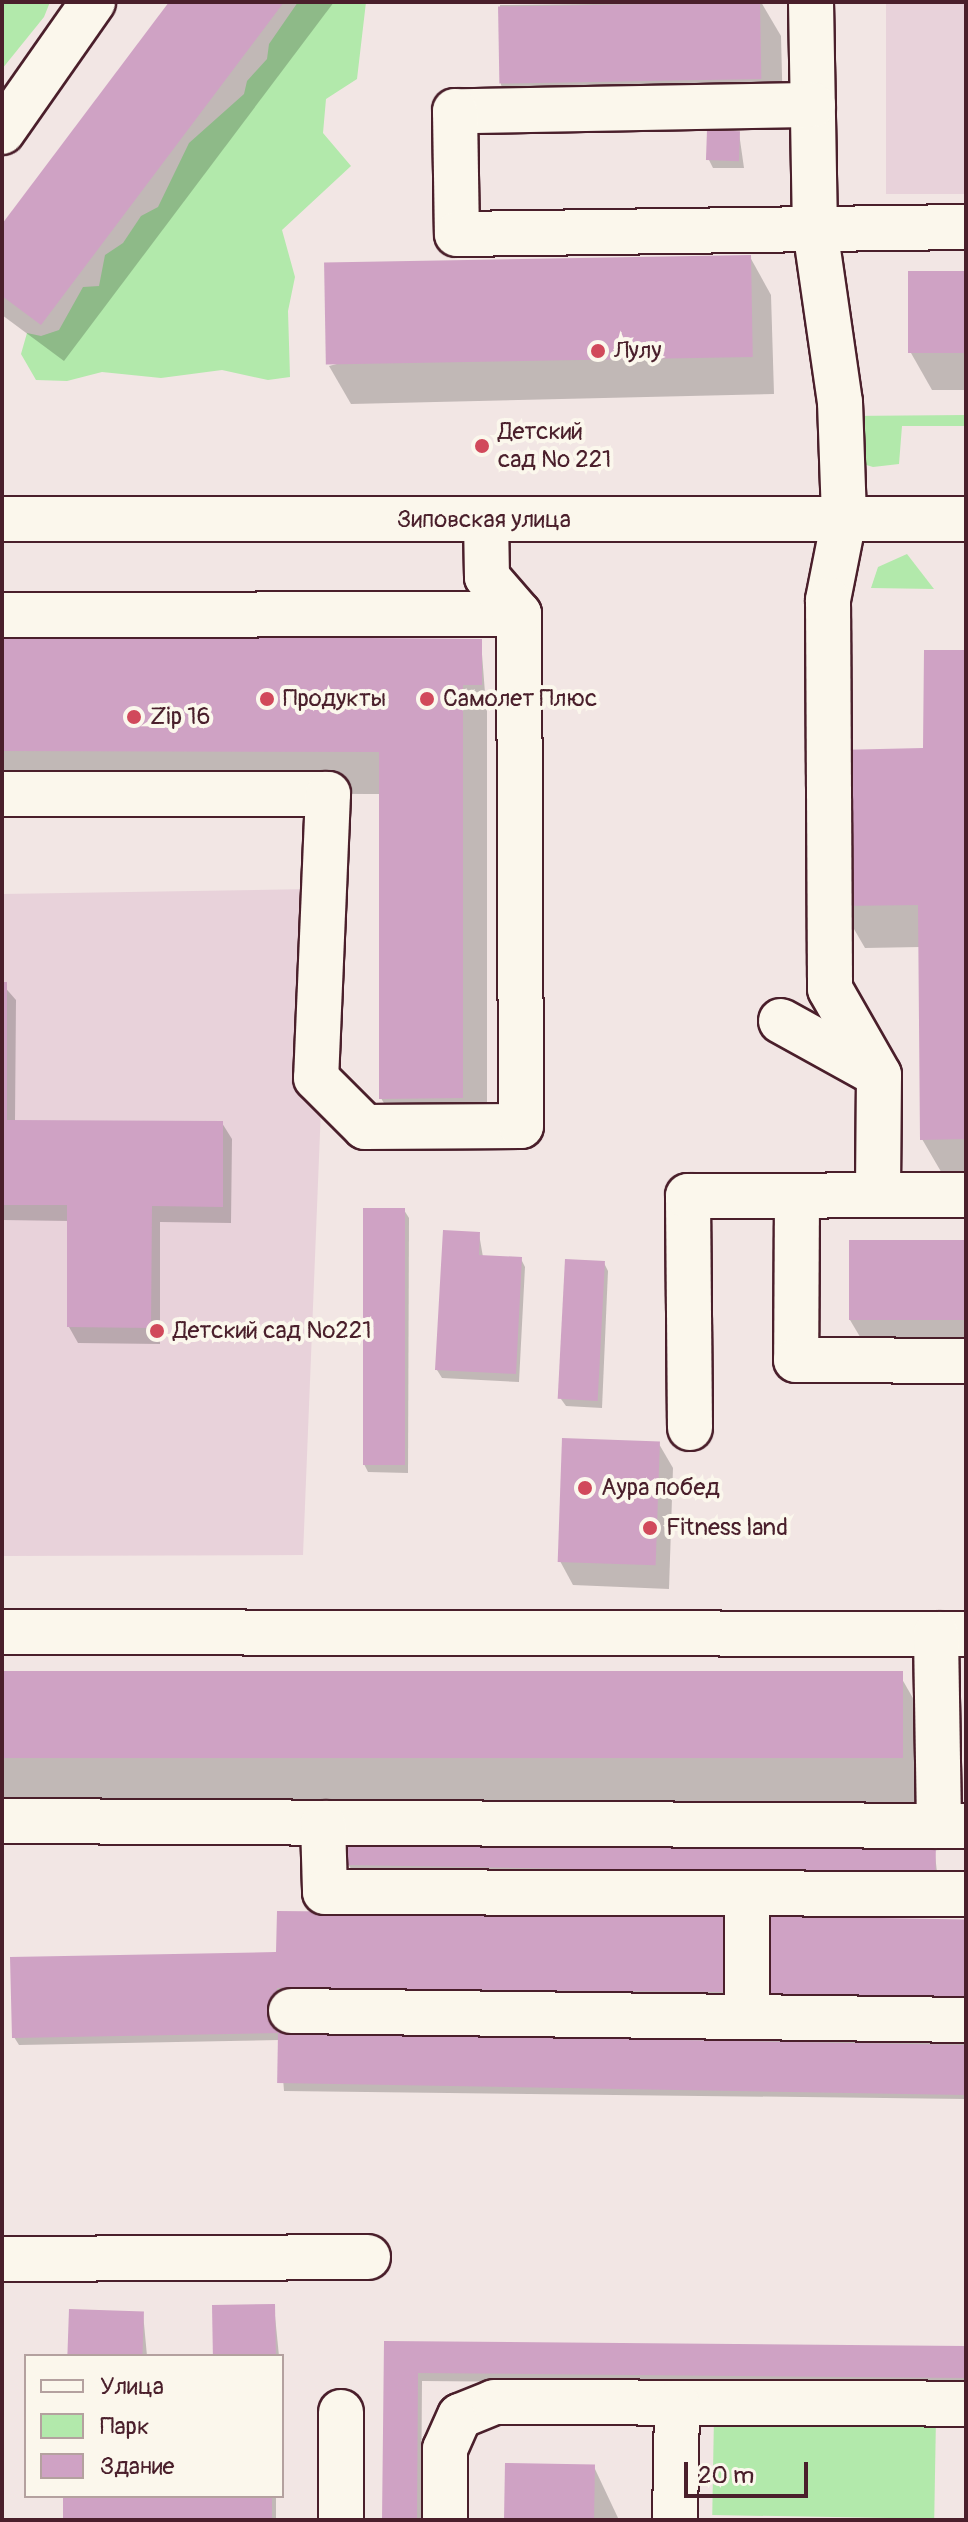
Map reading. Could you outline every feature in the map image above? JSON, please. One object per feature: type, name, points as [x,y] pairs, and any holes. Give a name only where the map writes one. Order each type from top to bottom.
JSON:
[{"type":"street","points":[[2,132],[93,2]]},
{"type":"street","points":[[811,2],[815,229],[840,402],[844,519],[828,600],[830,989],[879,1075],[878,1195]]},
{"type":"street","points":[[813,105],[455,111],[457,234],[966,227]]},
{"type":"street","name":"Зиповская улица","points":[[2,519],[966,519]]},
{"type":"street","points":[[2,794],[328,794],[316,1078],[365,1127],[521,1126],[519,614],[487,577],[486,521]]},
{"type":"street","points":[[2,615],[519,614]]},
{"type":"street","points":[[781,1021],[879,1075]]},
{"type":"street","points":[[690,1428],[688,1196],[966,1195]]},
{"type":"street","points":[[797,1196],[796,1360],[966,1361]]},
{"type":"street","points":[[2,1632],[951,1634],[952,1826],[2,1821]]},
{"type":"street","points":[[323,1823],[325,1892],[966,1894]]},
{"type":"street","points":[[747,1894],[747,2017]]},
{"type":"street","points":[[291,2011],[966,2020]]},
{"type":"street","points":[[2,2259],[368,2257]]},
{"type":"street","points":[[445,2520],[445,2449],[460,2416],[494,2402],[966,2404]]},
{"type":"street","points":[[675,2520],[677,2403]]},
{"type":"street","points":[[341,2412],[341,2520]]},
{"type":"shaded area","points":[[886,2],[966,2],[966,194],[886,194]]},
{"type":"shaded area","name":"Детский сад №221","points":[[312,889],[321,1108],[303,1555],[2,1556],[2,894]]},
{"type":"green space","points":[[2,2],[50,2],[44,17],[2,69]]},
{"type":"green space","points":[[298,2],[366,2],[357,79],[326,99],[323,133],[351,166],[282,230],[295,277],[288,311],[290,377],[268,380],[222,370],[161,378],[102,372],[67,381],[36,380],[21,354],[27,333],[41,336],[59,330],[83,287],[99,286],[105,255],[123,243],[141,216],[158,207],[189,143],[244,94],[247,81],[267,59],[269,44]]},
{"type":"green space","points":[[966,415],[966,426],[902,426],[899,464],[873,467],[863,464],[846,416]]},
{"type":"green space","points":[[907,554],[934,589],[871,588],[878,567]]},
{"type":"green space","points":[[714,2415],[936,2419],[934,2519],[712,2515]]},
{"type":"building","points":[[169,2],[284,2],[41,325],[2,296],[2,224]]},
{"type":"building","points":[[760,2],[761,79],[499,84],[498,7]]},
{"type":"building","points":[[707,130],[740,131],[739,161],[706,160]]},
{"type":"building","points":[[751,255],[753,357],[326,364],[324,262]]},
{"type":"building","points":[[908,271],[966,271],[966,353],[908,353]]},
{"type":"building","points":[[2,635],[482,639],[482,685],[463,685],[463,1098],[379,1099],[379,752],[2,751]]},
{"type":"building","points":[[924,650],[966,650],[966,1139],[920,1140],[918,905],[838,906],[837,750],[923,748]]},
{"type":"building","points":[[2,982],[7,982],[7,1120],[223,1121],[223,1207],[152,1206],[151,1328],[67,1327],[67,1205],[2,1205]]},
{"type":"building","points":[[363,1208],[405,1208],[405,1465],[363,1465]]},
{"type":"building","points":[[443,1230],[480,1232],[479,1255],[522,1257],[516,1374],[435,1370]]},
{"type":"building","points":[[849,1240],[966,1240],[966,1320],[849,1320]]},
{"type":"building","points":[[565,1259],[605,1261],[598,1401],[558,1399]]},
{"type":"building","points":[[562,1438],[660,1441],[656,1565],[558,1562]]},
{"type":"building","points":[[2,1671],[903,1671],[903,1758],[2,1758]]},
{"type":"building","points":[[347,1835],[936,1845],[935,1875],[346,1865]]},
{"type":"building","points":[[277,1911],[732,1915],[732,1992],[277,1988],[278,2033],[12,2038],[10,1957],[276,1952]]},
{"type":"building","points":[[766,1916],[966,1919],[965,1997],[765,1994]]},
{"type":"building","points":[[278,2033],[966,2045],[965,2095],[277,2083]]},
{"type":"building","points":[[275,2304],[276,2354],[213,2354],[212,2305]]},
{"type":"building","points":[[69,2309],[144,2312],[142,2354],[67,2354]]},
{"type":"building","points":[[384,2341],[966,2346],[966,2378],[418,2373],[417,2520],[382,2520]]},
{"type":"building","points":[[505,2463],[595,2465],[594,2520],[504,2520]]},
{"type":"building","points":[[63,2498],[272,2498],[272,2520],[63,2520]]},
{"type":"place","name":"Лулу","points":[[598,351]]},
{"type":"place","name":"Детский сад № 221","points":[[482,446]]},
{"type":"place","name":"Продукты","points":[[267,699]]},
{"type":"place","name":"Самолет Плюс","points":[[427,699]]},
{"type":"place","name":"Zip 16","points":[[134,717]]},
{"type":"place","name":"Детский сад №221","points":[[157,1331]]},
{"type":"place","name":"Аура побед","points":[[585,1488]]},
{"type":"place","name":"Fitness land","points":[[650,1528]]}]
